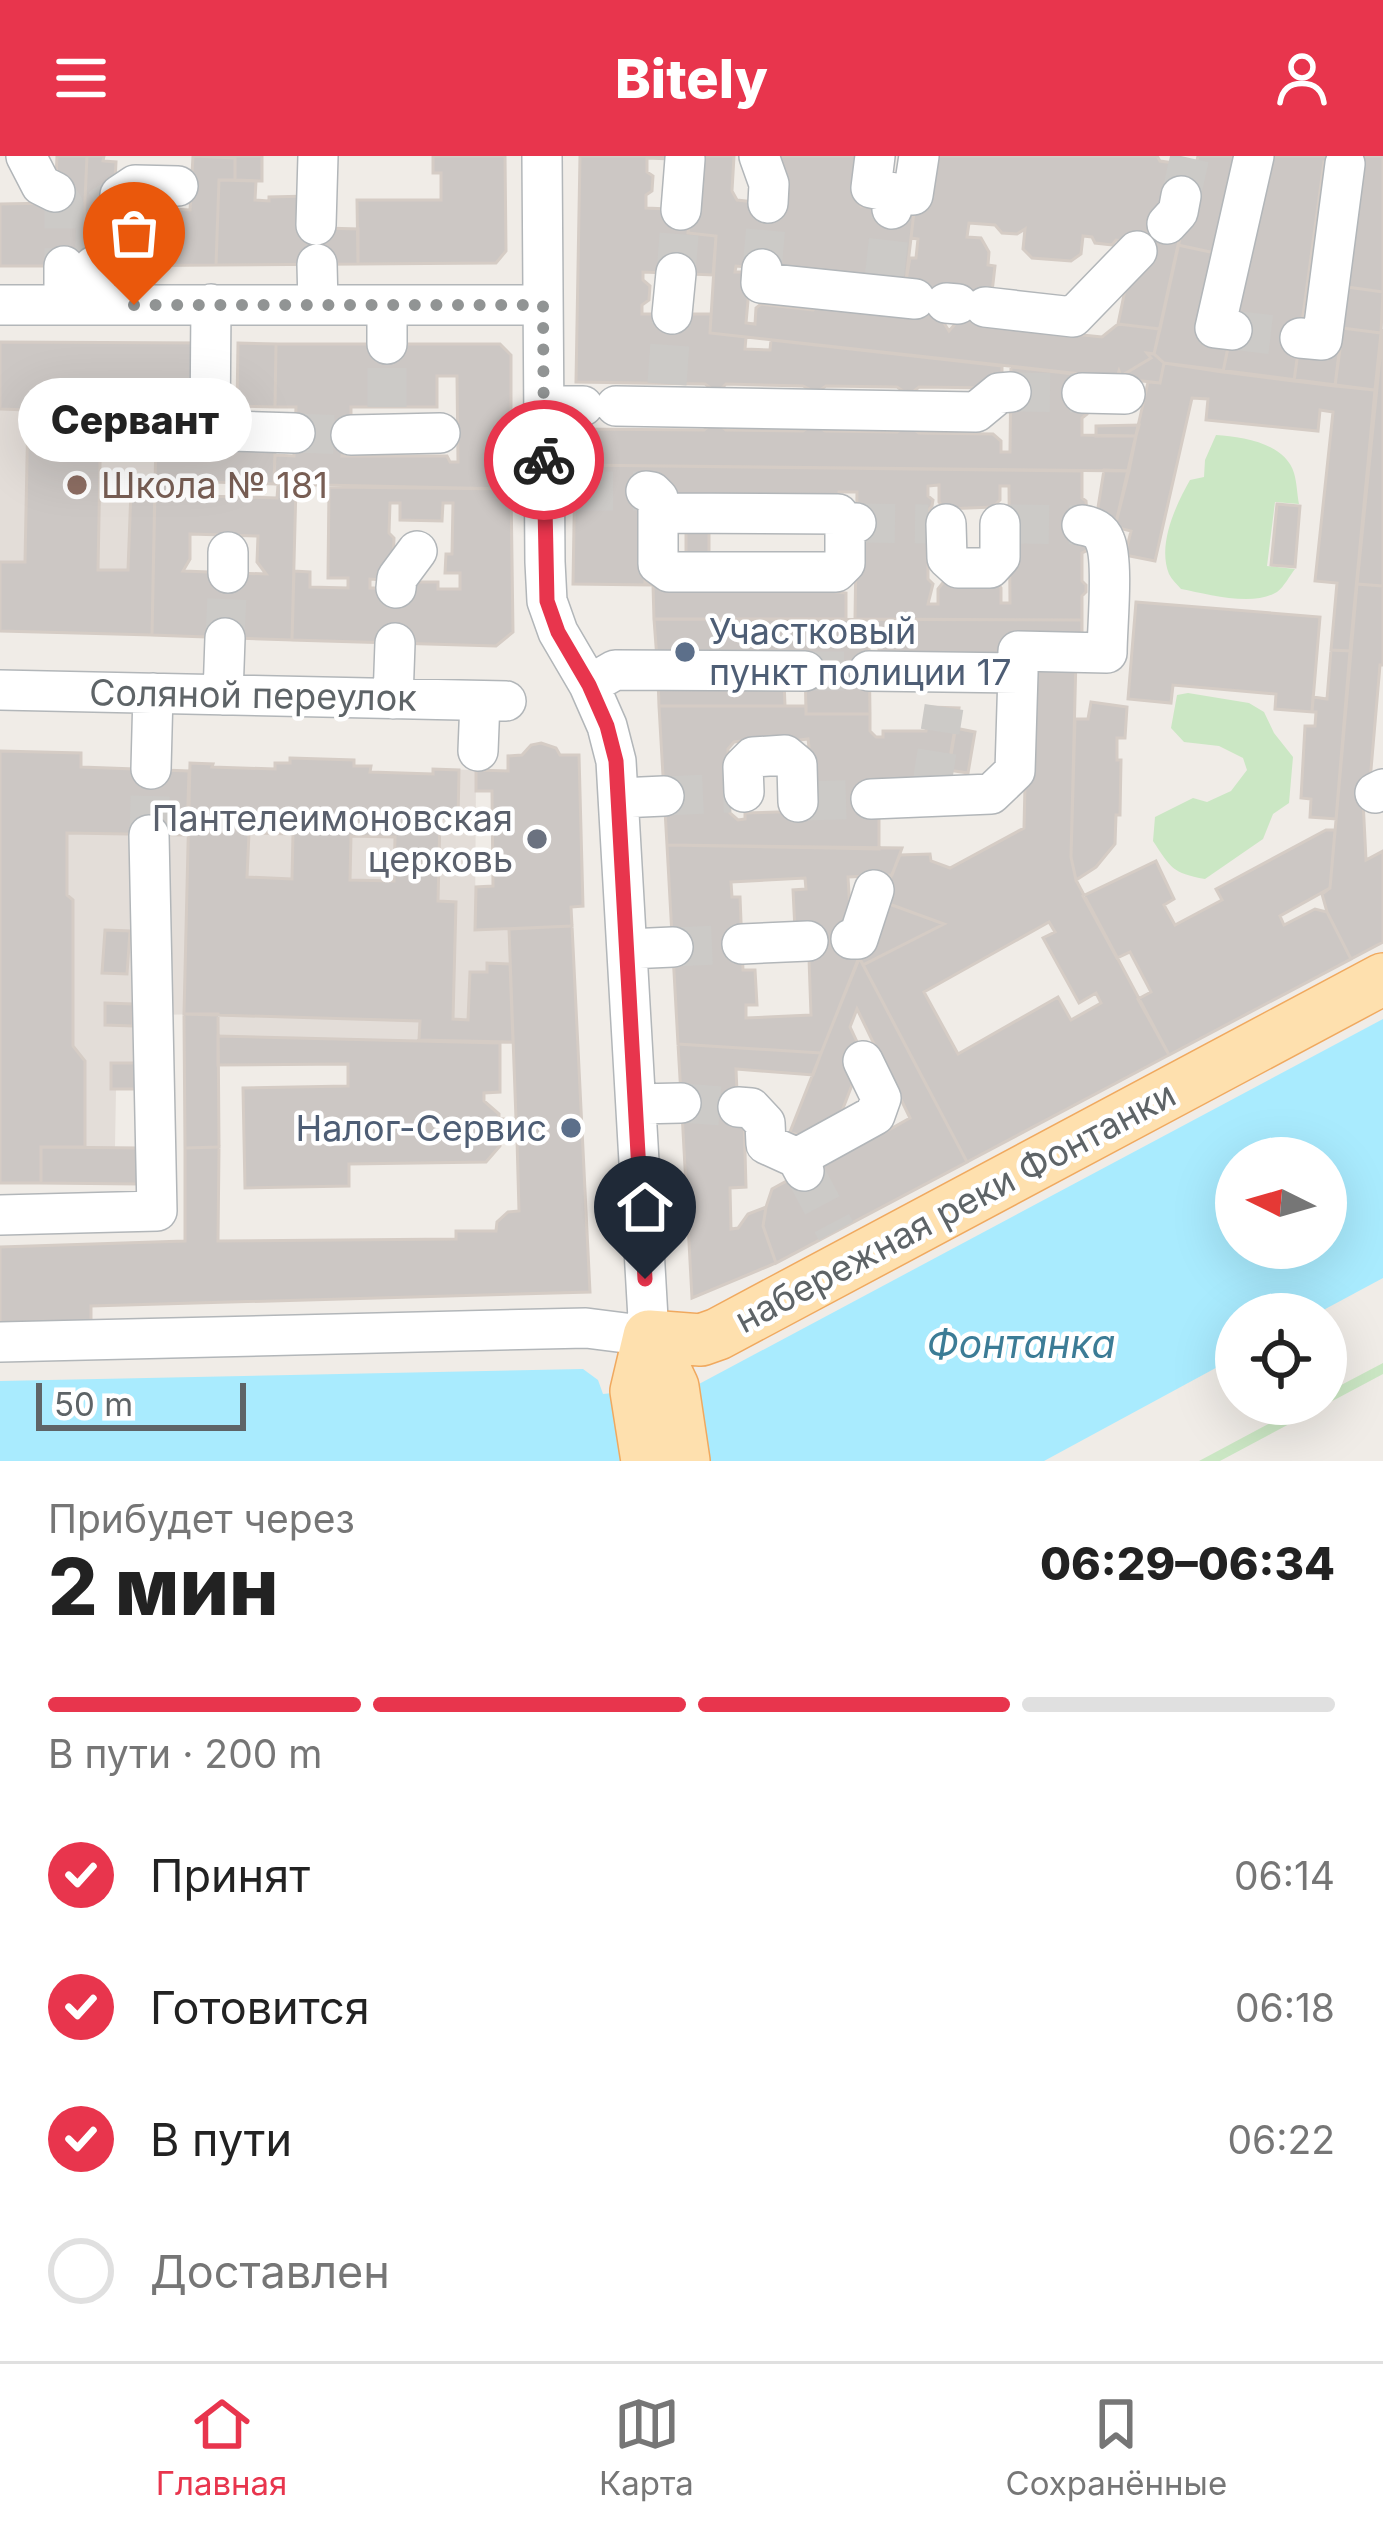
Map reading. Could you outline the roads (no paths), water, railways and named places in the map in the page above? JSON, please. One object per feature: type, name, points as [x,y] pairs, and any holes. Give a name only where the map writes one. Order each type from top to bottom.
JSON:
[{"type":"main road","name":"набережная реки Фонтанки","points":[[649,1336],[701,1340],[718,1334],[844,1247],[1383,979]]},
{"type":"main road","points":[[646,1461],[654,1389],[649,1336]]},
{"type":"main road","points":[[654,1389],[684,1461]]},
{"type":"street","points":[[26,156],[41,185],[56,192]]},
{"type":"street","points":[[316,225],[318,156]]},
{"type":"street","points":[[542,156],[543,305],[581,406],[559,491],[547,601],[607,726],[616,761],[649,1336]]},
{"type":"street","points":[[759,156],[770,184],[768,203]]},
{"type":"street","points":[[875,156],[871,188],[893,201],[913,195],[919,156]]},
{"type":"street","points":[[1232,330],[1216,328],[1254,156]]},
{"type":"street","points":[[681,210],[685,159]]},
{"type":"street","points":[[1300,338],[1322,340],[1346,164]]},
{"type":"street","points":[[120,195],[135,184],[178,186]]},
{"type":"street","points":[[762,269],[761,283],[1072,317],[1137,251]]},
{"type":"street","points":[[317,265],[318,305]]},
{"type":"street","points":[[673,314],[676,273]]},
{"type":"street","points":[[0,305],[79,286],[211,304],[318,305],[387,324],[543,305]]},
{"type":"street","points":[[210,430],[211,304]]},
{"type":"street","points":[[581,406],[666,395],[976,412],[999,393],[1011,392]]},
{"type":"street","points":[[1082,393],[1125,394]]},
{"type":"street","points":[[375,425],[440,434]]},
{"type":"street","points":[[164,429],[295,433]]},
{"type":"street","points":[[652,502],[718,513],[838,514],[851,523],[845,563],[836,572],[669,572],[658,564],[652,502]]},
{"type":"street","points":[[718,513],[718,572]]},
{"type":"street","points":[[937,524],[1005,524]]},
{"type":"street","points":[[871,799],[992,794],[1015,771],[1018,651],[1107,653],[1105,538],[1093,527],[1082,525]]},
{"type":"street","points":[[396,588],[397,578],[417,551]]},
{"type":"street","points":[[223,695],[225,638]]},
{"type":"street","points":[[393,699],[394,643]]},
{"type":"street","points":[[589,685],[616,670],[805,670]]},
{"type":"street","points":[[869,671],[946,689],[1018,673]]},
{"type":"street","name":"Соляной переулок","points":[[0,690],[493,701],[476,764]]},
{"type":"street","points":[[151,769],[153,693]]},
{"type":"street","points":[[737,793],[745,804],[802,802]]},
{"type":"street","points":[[620,798],[664,796]]},
{"type":"street","points":[[0,1215],[158,1211],[149,835]]},
{"type":"street","points":[[851,939],[858,939],[874,890]]},
{"type":"street","points":[[742,944],[808,941]]},
{"type":"street","points":[[628,949],[673,947]]},
{"type":"street","points":[[737,1107],[751,1108],[765,1123],[766,1144],[801,1164],[875,1115],[881,1098],[863,1061]]},
{"type":"street","points":[[636,1104],[681,1103]]},
{"type":"street","name":"набережная реки Фонтанки","points":[[0,1342],[586,1328],[649,1336]]},
{"type":"water","name":"Фонтанка","points":[[1383,1019],[1383,1278],[1347,1297],[1347,1293],[1215,1293],[1215,1368],[1044,1461],[0,1461],[0,1381],[583,1369],[598,1380],[603,1394],[699,1384]]},
{"type":"tunnel","points":[[1181,196],[1190,156]]},
{"type":"tunnel","points":[[55,192],[64,206],[64,266]]},
{"type":"tunnel","points":[[94,266],[96,211],[120,195]]},
{"type":"tunnel","points":[[762,269],[768,203]]},
{"type":"tunnel","points":[[884,279],[892,209]]},
{"type":"tunnel","points":[[676,273],[681,210]]},
{"type":"tunnel","points":[[667,384],[672,314]]},
{"type":"tunnel","points":[[1232,330],[1300,338]]},
{"type":"tunnel","points":[[387,344],[387,407]]},
{"type":"tunnel","points":[[1011,392],[1082,393]]},
{"type":"tunnel","points":[[295,433],[351,435]]},
{"type":"tunnel","points":[[574,491],[646,491]]},
{"type":"tunnel","points":[[856,523],[928,524]]},
{"type":"tunnel","points":[[1010,524],[1082,525]]},
{"type":"tunnel","points":[[225,638],[228,573]]},
{"type":"tunnel","points":[[805,671],[869,671]]},
{"type":"tunnel","points":[[931,790],[944,707]]},
{"type":"tunnel","points":[[149,835],[151,769]]},
{"type":"tunnel","points":[[664,796],[730,793]]},
{"type":"tunnel","points":[[807,801],[871,799]]},
{"type":"tunnel","points":[[673,947],[742,944]]},
{"type":"tunnel","points":[[681,1103],[738,1107]]},
{"type":"tunnel","points":[[804,1171],[836,1231]]},
{"type":"place","name":"Сервант","points":[[134,305]]},
{"type":"place","name":"Школа № 181","points":[[77,485]]},
{"type":"place","name":"Участковый пункт полиции 17","points":[[685,652]]},
{"type":"place","name":"Пантелеимоновская церковь","points":[[537,839]]},
{"type":"place","name":"Налог-Сервис","points":[[571,1128]]}]
